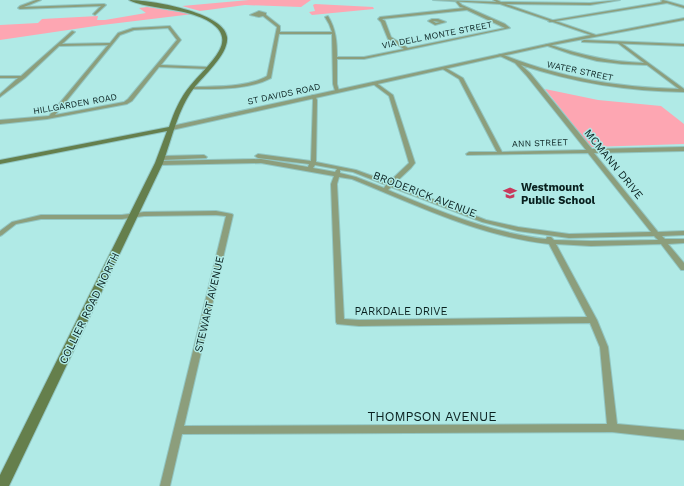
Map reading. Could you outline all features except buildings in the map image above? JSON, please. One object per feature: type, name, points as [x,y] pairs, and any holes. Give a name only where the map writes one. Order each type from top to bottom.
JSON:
[{"type":"main road","name":"COLLIER ROAD NORTH","points":[[2,486],[161,161],[178,110],[191,88],[222,52],[225,45],[226,36],[221,28],[209,19],[191,12],[131,0]]},
{"type":"main road","name":"ST DAVIDS ROAD","points":[[0,162],[172,128]]},
{"type":"street","points":[[39,0],[20,8],[104,4],[95,14]]},
{"type":"street","points":[[435,0],[458,2],[576,4],[595,4],[618,0]]},
{"type":"street","points":[[495,0],[550,22],[595,36]]},
{"type":"street","points":[[570,0],[576,4]]},
{"type":"street","points":[[658,0],[684,7]]},
{"type":"street","name":"VIA DELL MONTE STREET","points":[[335,58],[364,58],[508,28],[461,6],[458,2]]},
{"type":"street","points":[[550,22],[667,2]]},
{"type":"street","points":[[407,49],[389,38],[383,20],[380,19],[381,18],[468,9]]},
{"type":"street","points":[[425,13],[434,20]]},
{"type":"street","points":[[191,88],[216,88],[266,79],[269,76],[279,26],[264,15]]},
{"type":"street","points":[[327,17],[330,20],[333,33],[337,91]]},
{"type":"street","points":[[571,40],[684,19]]},
{"type":"street","name":"HILLGARDEN ROAD","points":[[0,122],[17,122],[51,117],[126,103],[178,40],[169,27],[134,29],[120,34],[110,44]]},
{"type":"street","points":[[0,96],[73,32]]},
{"type":"street","points":[[278,33],[333,33]]},
{"type":"street","points":[[571,40],[684,45]]},
{"type":"street","name":"ST DAVIDS ROAD","points":[[172,128],[571,40]]},
{"type":"street","points":[[620,43],[684,91]]},
{"type":"street","points":[[58,45],[110,44]]},
{"type":"street","points":[[51,117],[110,44]]},
{"type":"street","points":[[548,45],[577,56],[596,60],[624,64],[648,64]]},
{"type":"street","name":"WATER STREET","points":[[500,55],[517,63],[575,80],[613,87],[652,91],[684,91]]},
{"type":"street","name":"MCMANN DRIVE","points":[[517,63],[528,74],[684,268]]},
{"type":"street","points":[[158,66],[208,68]]},
{"type":"street","points":[[443,68],[461,78],[500,153]]},
{"type":"street","points":[[528,74],[544,72]]},
{"type":"street","points":[[0,77],[23,77]]},
{"type":"street","points":[[375,83],[391,95],[412,163],[384,190]]},
{"type":"street","points":[[311,166],[314,160],[315,100],[313,96]]},
{"type":"street","name":"ANN STREET","points":[[469,154],[684,149]]},
{"type":"street","name":"BRODERICK AVENUE","points":[[161,161],[253,160],[311,166],[362,174],[484,221],[547,234],[569,236],[684,233]]},
{"type":"street","name":"BRODERICK AVENUE","points":[[338,171],[471,224],[518,237],[582,244],[684,240]]},
{"type":"street","name":"PARKDALE DRIVE","points":[[338,171],[334,184],[340,322],[594,320]]},
{"type":"street","name":"STEWART AVENUE","points":[[135,215],[216,213],[230,215],[180,430],[165,486]]},
{"type":"street","points":[[0,234],[14,223],[41,217],[122,217],[135,215]]},
{"type":"street","points":[[547,234],[594,320],[604,346],[612,428]]},
{"type":"street","name":"THOMPSON AVENUE","points":[[180,430],[612,428],[684,436]]},
{"type":"shaded area","points":[[249,0],[311,0],[301,7],[245,5],[200,11],[182,6]]},
{"type":"shaded area","points":[[313,5],[373,7],[374,9],[312,15],[309,12],[315,11]]},
{"type":"shaded area","points":[[147,7],[193,14],[102,25],[0,40],[0,25],[38,23],[42,19],[98,16],[97,20],[105,20],[146,13],[139,8]]},
{"type":"shaded area","points":[[545,89],[598,100],[661,106],[684,124],[684,144],[591,147]]},
{"type":"place","name":"Westmount Public School","points":[[510,193]]}]
